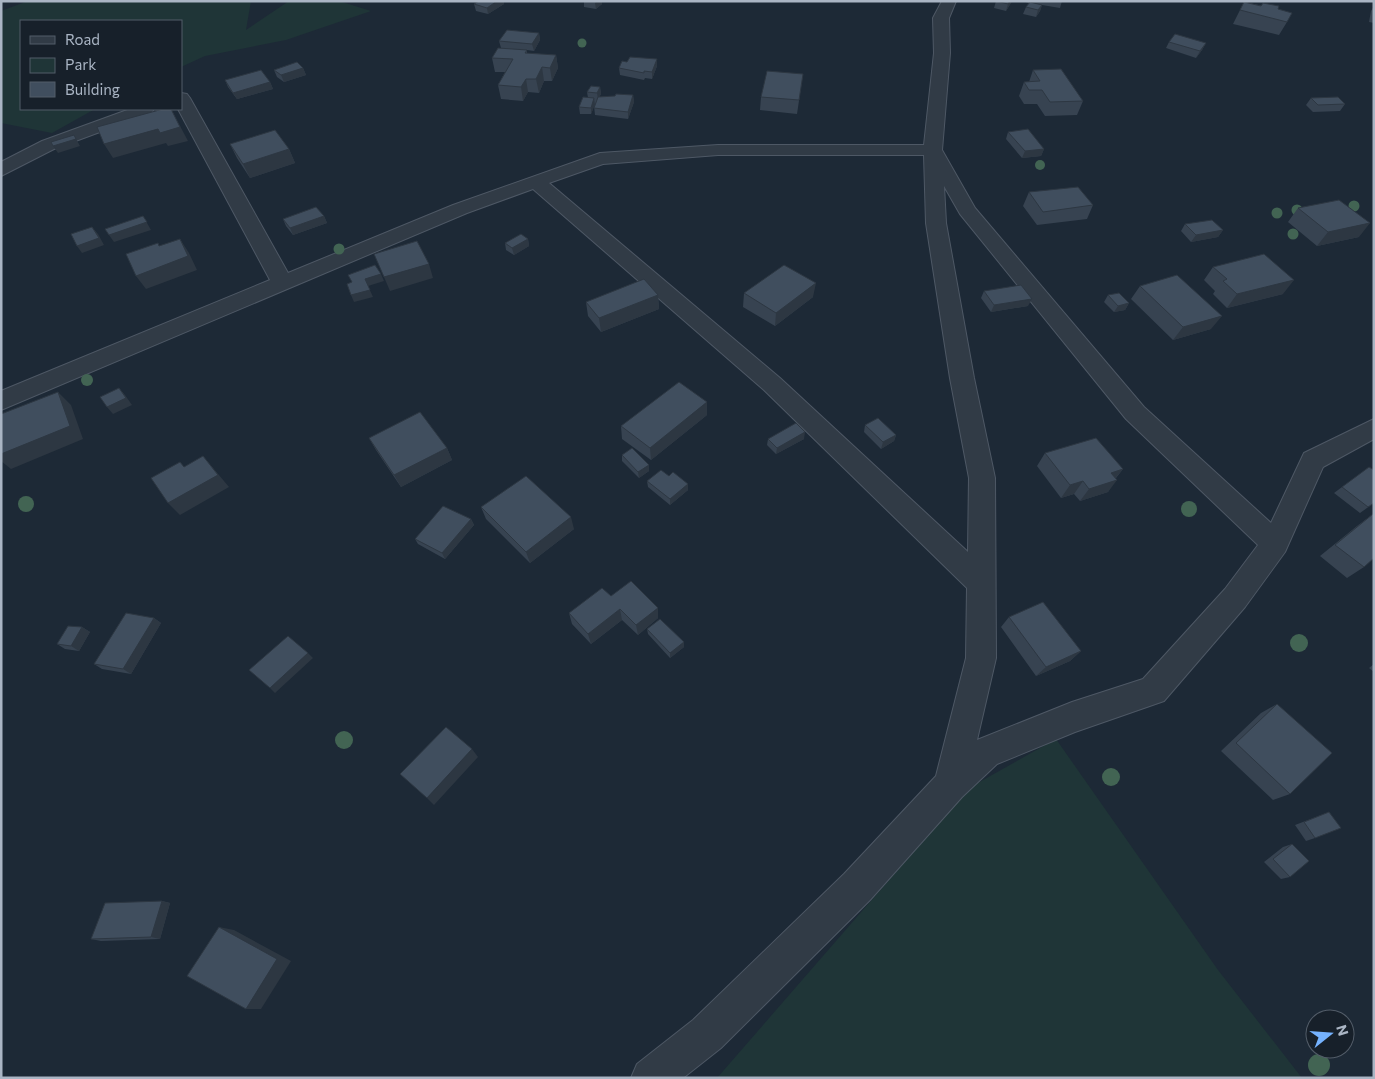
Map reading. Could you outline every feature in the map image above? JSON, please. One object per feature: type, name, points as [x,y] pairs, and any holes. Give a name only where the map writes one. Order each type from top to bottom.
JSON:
[{"type":"street","points":[[948,1],[940,18],[942,54],[933,150],[936,223],[962,378],[982,478],[981,658],[950,785]]},
{"type":"street","points":[[182,100],[283,284]]},
{"type":"street","points":[[1,170],[48,146],[142,110]]},
{"type":"street","points":[[1,401],[460,209],[600,159],[718,150],[933,150]]},
{"type":"street","points":[[933,150],[967,210],[1135,412],[1275,544]]},
{"type":"street","points":[[535,181],[772,384],[981,583]]},
{"type":"street","points":[[652,1078],[714,1027],[857,886],[950,785],[985,753],[1072,717],[1153,690],[1234,598],[1275,544],[1313,460],[1368,438]]},
{"type":"green space","points":[[28,1],[251,1],[246,30],[289,1],[339,1],[371,11],[286,40],[205,56],[182,67],[182,20],[20,20],[20,110],[93,110],[52,133],[1,123],[1,11]]},
{"type":"green space","points":[[1056,739],[1218,970],[1302,1078],[717,1078],[969,788]]},
{"type":"building","points":[[479,1],[497,1],[487,8],[474,4]]},
{"type":"building","points":[[996,1],[1010,1],[1008,4]]},
{"type":"building","points":[[1030,2],[1042,5],[1038,10],[1026,7]]},
{"type":"building","points":[[1244,2],[1261,6],[1263,3],[1279,6],[1278,9],[1292,13],[1287,22],[1240,10]]},
{"type":"building","points":[[507,30],[539,33],[532,44],[499,41]]},
{"type":"building","points":[[1175,34],[1206,43],[1200,51],[1169,42]]},
{"type":"building","points":[[498,48],[527,50],[525,53],[556,55],[550,68],[542,67],[536,79],[526,79],[521,87],[498,85],[513,59],[492,58]]},
{"type":"building","points":[[630,57],[657,59],[652,72],[644,71],[644,73],[619,68],[622,61],[627,62]]},
{"type":"building","points":[[297,62],[303,68],[281,75],[274,70]]},
{"type":"building","points":[[1061,69],[1083,101],[1050,102],[1042,90],[1029,90],[1024,82],[1040,81],[1033,70]]},
{"type":"building","points":[[261,70],[270,82],[233,93],[225,80]]},
{"type":"building","points":[[767,71],[803,74],[799,100],[761,97]]},
{"type":"building","points":[[591,86],[600,87],[597,93],[587,92]]},
{"type":"building","points":[[616,94],[633,95],[628,112],[594,108],[598,97],[615,96]]},
{"type":"building","points":[[583,97],[594,98],[591,108],[579,107]]},
{"type":"building","points":[[1338,97],[1345,104],[1318,105],[1311,98]]},
{"type":"building","points":[[159,110],[172,110],[180,127],[160,133],[158,129],[104,144],[97,127]]},
{"type":"building","points":[[1028,129],[1044,149],[1025,151],[1008,132]]},
{"type":"building","points":[[275,130],[289,149],[243,164],[230,144]]},
{"type":"building","points":[[74,135],[76,139],[53,146],[51,142]]},
{"type":"building","points":[[1078,187],[1093,205],[1043,212],[1029,192]]},
{"type":"building","points":[[1339,200],[1370,223],[1328,232],[1298,208]]},
{"type":"building","points":[[316,207],[324,216],[290,228],[283,219]]},
{"type":"building","points":[[143,216],[147,222],[109,235],[105,229]]},
{"type":"building","points":[[1212,220],[1223,230],[1196,235],[1185,224]]},
{"type":"building","points":[[92,227],[99,238],[77,246],[71,234]]},
{"type":"building","points":[[521,234],[528,239],[512,248],[505,243]]},
{"type":"building","points":[[180,239],[188,256],[136,276],[126,254],[158,243],[159,246]]},
{"type":"building","points":[[417,241],[429,264],[384,277],[374,254]]},
{"type":"building","points":[[1264,254],[1294,280],[1237,294],[1223,281],[1227,279],[1213,267]]},
{"type":"building","points":[[375,265],[381,274],[365,279],[370,290],[351,295],[347,284],[352,282],[348,275]]},
{"type":"building","points":[[784,265],[816,283],[776,313],[744,293]]},
{"type":"building","points":[[1177,275],[1222,316],[1183,327],[1140,286]]},
{"type":"building","points":[[644,279],[658,295],[599,318],[586,302]]},
{"type":"building","points":[[1021,285],[1032,299],[994,305],[984,291]]},
{"type":"building","points":[[1119,293],[1129,303],[1118,306],[1108,295]]},
{"type":"building","points":[[679,382],[707,402],[650,448],[621,426]]},
{"type":"building","points":[[119,388],[126,398],[107,407],[100,397]]},
{"type":"building","points":[[58,392],[70,426],[1,454],[1,414]]},
{"type":"building","points":[[420,412],[447,448],[394,475],[369,438]]},
{"type":"building","points":[[878,418],[896,435],[883,442],[865,425]]},
{"type":"building","points":[[796,423],[805,432],[777,448],[768,439]]},
{"type":"building","points":[[1096,438],[1123,469],[1111,473],[1117,480],[1089,489],[1083,481],[1070,485],[1045,453]]},
{"type":"building","points":[[632,448],[649,465],[638,472],[622,455]]},
{"type":"building","points":[[203,456],[218,475],[168,503],[151,478],[180,462],[184,467]]},
{"type":"building","points":[[1369,467],[1374,470],[1374,503],[1368,507],[1342,487]]},
{"type":"building","points":[[661,470],[669,476],[673,472],[688,484],[670,499],[647,481]]},
{"type":"building","points":[[526,476],[571,517],[526,552],[481,507]]},
{"type":"building","points":[[443,506],[471,519],[442,553],[415,539]]},
{"type":"building","points":[[1373,514],[1374,558],[1364,567],[1335,545]]},
{"type":"building","points":[[631,581],[658,608],[636,625],[620,609],[588,634],[569,613],[602,588],[611,596]]},
{"type":"building","points":[[1043,602],[1081,651],[1046,667],[1009,617]]},
{"type":"building","points":[[126,613],[154,618],[123,669],[94,664]]},
{"type":"building","points":[[660,619],[684,642],[670,653],[647,629]]},
{"type":"building","points":[[68,626],[82,627],[71,646],[57,644]]},
{"type":"building","points":[[288,636],[308,653],[270,688],[249,670]]},
{"type":"building","points":[[1277,704],[1332,753],[1290,794],[1236,743]]},
{"type":"building","points":[[446,727],[472,749],[427,798],[400,774]]},
{"type":"building","points":[[1329,812],[1341,828],[1315,838],[1304,822]]},
{"type":"building","points":[[1292,844],[1309,861],[1290,877],[1273,859]]},
{"type":"building","points":[[162,901],[151,937],[91,939],[105,903]]},
{"type":"building","points":[[219,927],[277,959],[246,1009],[187,976]]}]
